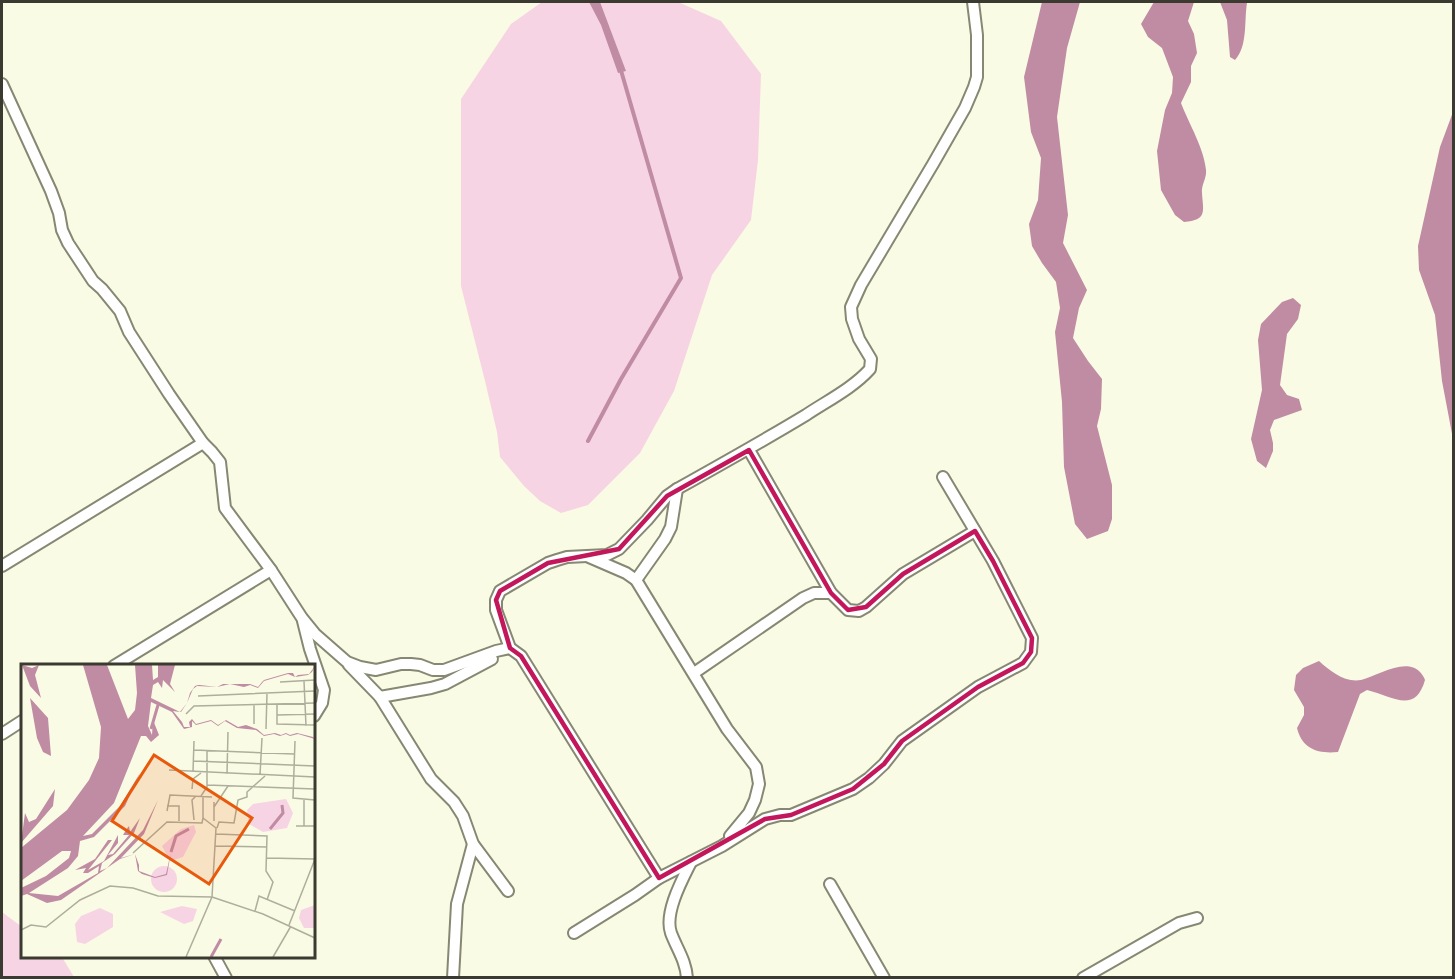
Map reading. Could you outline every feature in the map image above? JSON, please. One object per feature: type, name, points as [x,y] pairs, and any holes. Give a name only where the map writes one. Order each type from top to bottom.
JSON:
[{"type":"street","points":[[659,878],[521,656],[510,648],[496,610],[496,600],[500,591],[548,563],[567,558],[607,555],[619,549],[667,496],[819,406],[863,377],[870,369],[871,359],[859,339],[850,307],[933,165],[965,108],[974,87],[977,77],[978,35],[973,2]]},
{"type":"street","points":[[2,84],[51,191],[68,243],[93,281],[120,311],[129,332],[203,443],[220,462],[225,508],[315,634],[347,662],[380,697],[431,779],[454,802],[464,816],[473,844],[508,891]]},
{"type":"street","points":[[2,566],[203,443]]},
{"type":"street","points":[[748,450],[831,593],[848,610],[859,611],[866,607],[903,574],[975,531]]},
{"type":"street","points":[[574,933],[659,878],[722,846],[765,819],[791,815],[853,789],[884,764],[902,741],[978,687],[1023,663],[1031,651],[1032,639],[993,561],[943,477]]},
{"type":"street","points":[[636,580],[671,527],[677,489]]},
{"type":"street","points":[[586,556],[626,573],[636,580],[727,729],[756,767],[759,784],[755,800],[749,813],[722,846]]},
{"type":"street","points":[[117,664],[271,570]]},
{"type":"street","points":[[694,673],[803,598],[814,593],[831,593]]},
{"type":"street","points":[[302,618],[324,690],[322,704],[315,714]]},
{"type":"street","points":[[347,662],[376,670],[411,664],[433,670],[444,670],[510,648]]},
{"type":"street","points":[[380,697],[445,684],[510,648]]},
{"type":"street","points":[[2,734],[21,722]]},
{"type":"street","points":[[453,978],[457,904],[473,844]]},
{"type":"street","points":[[687,978],[685,964],[670,931],[670,918],[675,898],[691,862]]},
{"type":"street","points":[[830,884],[884,978]]},
{"type":"street","points":[[1083,978],[1179,923],[1197,918]]},
{"type":"street","points":[[215,958],[226,978]]},
{"type":"highlighted area","points":[[749,450],[831,593],[848,610],[866,607],[903,574],[975,531],[993,561],[1032,638],[1031,652],[1023,663],[978,687],[902,741],[884,764],[853,789],[791,815],[765,819],[659,878],[521,656],[510,648],[496,600],[500,591],[548,563],[619,549],[667,496]]},
{"type":"shaded area","points":[[542,2],[678,2],[721,21],[761,74],[758,160],[751,220],[712,275],[674,391],[640,453],[588,505],[561,513],[540,501],[500,457],[497,432],[461,286],[461,99],[511,24]]},
{"type":"shaded area","points":[[589,2],[600,2],[626,71],[618,73],[601,25]]},
{"type":"shaded area","points":[[1042,2],[1080,2],[1067,48],[1057,117],[1068,215],[1063,243],[1087,290],[1079,308],[1073,338],[1102,379],[1101,409],[1097,426],[1112,485],[1112,519],[1108,531],[1087,539],[1075,524],[1064,467],[1062,402],[1055,332],[1060,308],[1056,282],[1032,246],[1029,224],[1038,200],[1041,158],[1031,132],[1024,77]]},
{"type":"shaded area","points":[[1154,2],[1194,2],[1188,21],[1194,34],[1197,53],[1191,66],[1191,82],[1181,103],[1199,145],[1206,173],[1202,190],[1201,217],[1192,221],[1184,222],[1175,215],[1161,190],[1157,151],[1165,110],[1172,93],[1173,77],[1162,48],[1148,37],[1141,24]]},
{"type":"shaded area","points":[[1220,2],[1247,3],[1244,41],[1235,60],[1230,57],[1227,20]]},
{"type":"shaded area","points":[[1453,112],[1453,439],[1442,381],[1435,315],[1419,270],[1418,246],[1440,147]]},
{"type":"shaded area","points":[[1293,298],[1301,305],[1298,319],[1287,334],[1280,385],[1287,395],[1299,399],[1302,410],[1274,420],[1270,430],[1273,451],[1266,468],[1257,461],[1251,439],[1262,390],[1258,340],[1261,324],[1282,302]]},
{"type":"shaded area","points":[[1319,661],[1333,672],[1349,680],[1361,680],[1407,666],[1420,672],[1425,680],[1421,691],[1409,700],[1394,699],[1367,690],[1360,694],[1338,752],[1318,751],[1307,745],[1299,735],[1297,728],[1304,715],[1304,707],[1294,690],[1296,675],[1303,668]]},
{"type":"shaded area","points":[[2,912],[21,926],[21,958],[63,958],[74,977],[2,977]]},
{"type":"waterway","points":[[588,441],[621,379],[681,278],[620,67]]}]
